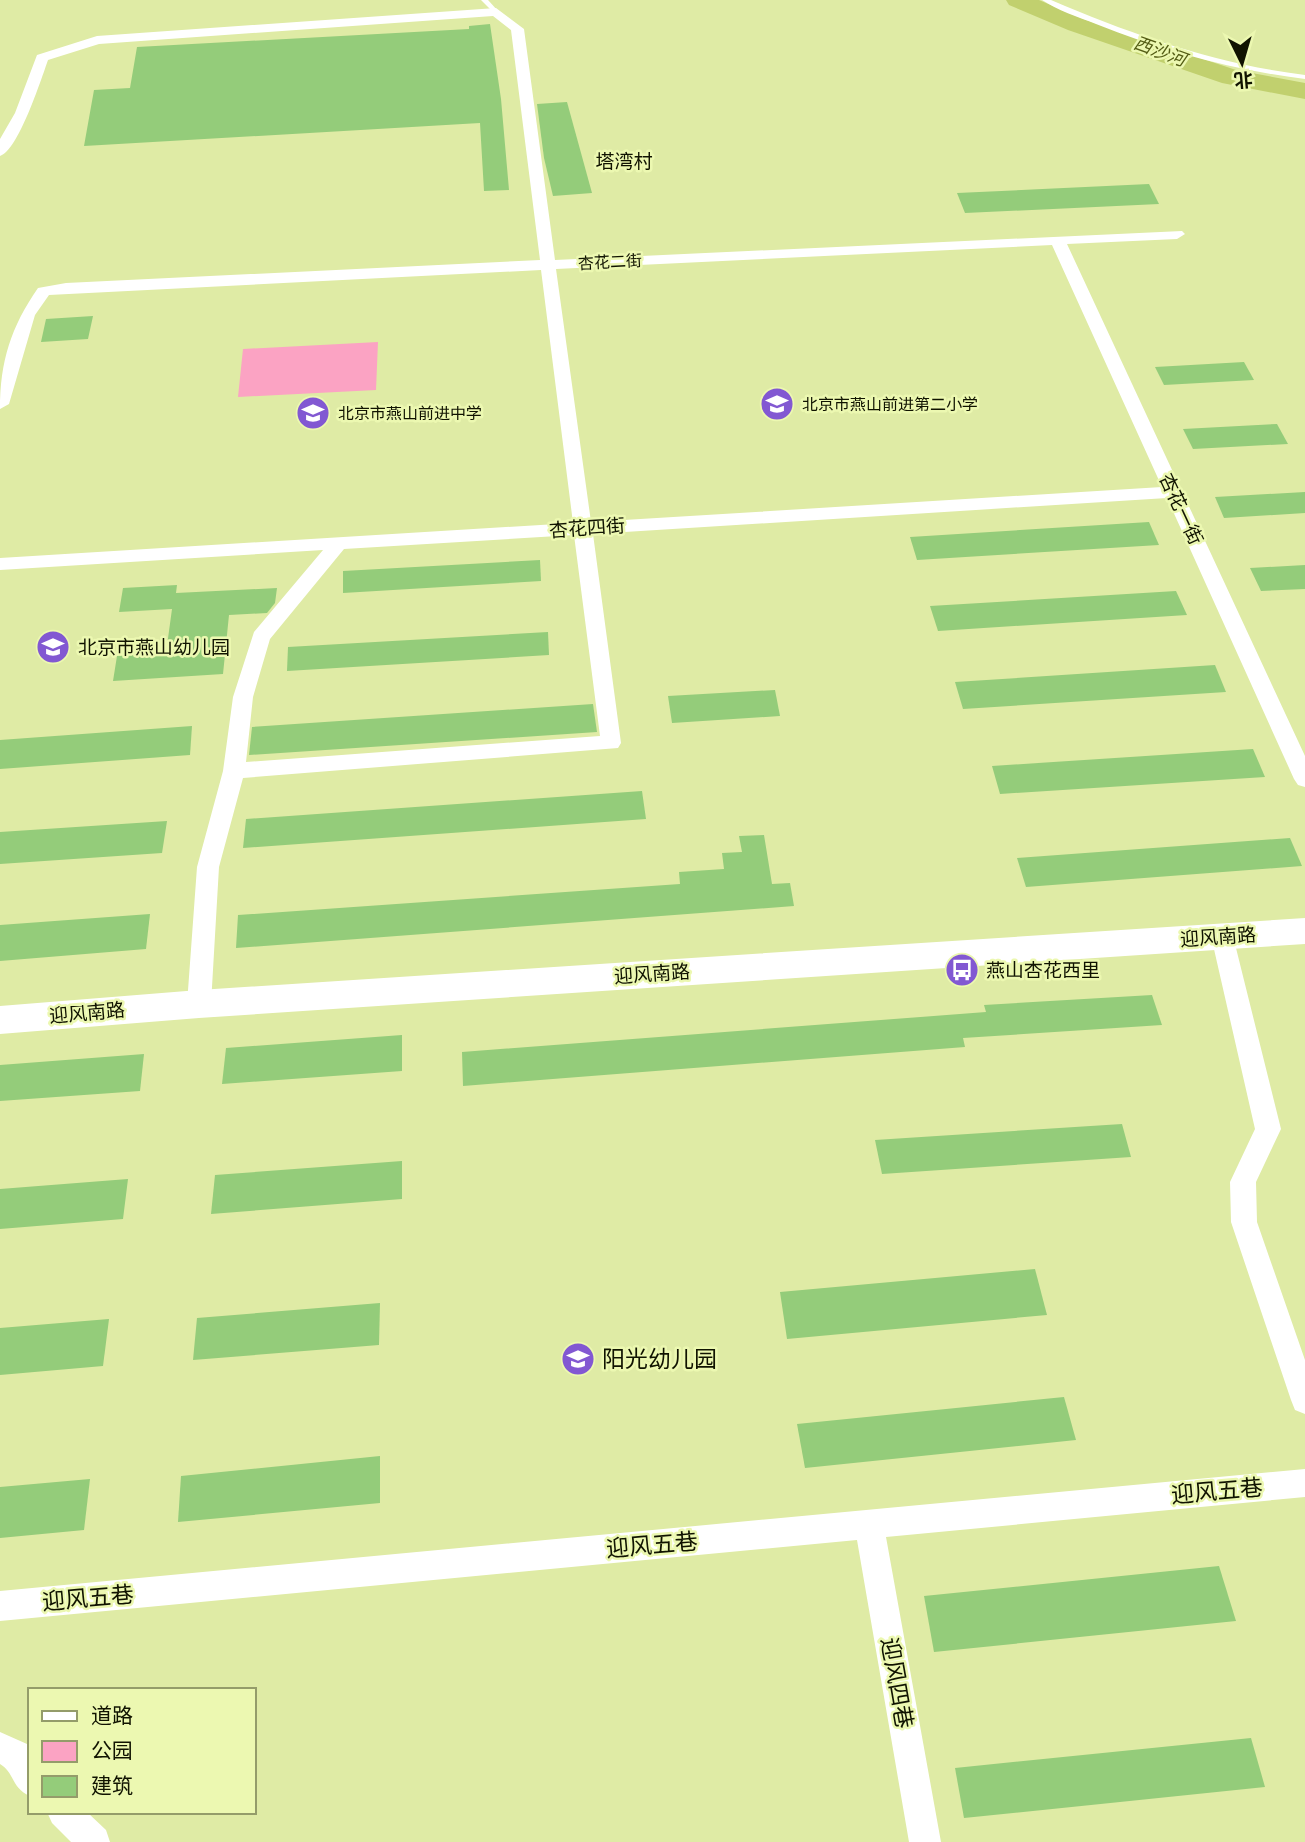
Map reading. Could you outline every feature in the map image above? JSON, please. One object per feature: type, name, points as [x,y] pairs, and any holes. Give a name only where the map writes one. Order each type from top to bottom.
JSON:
[{"type":"street","points":[[0,152],[22,113],[42,58],[97,40],[161,37],[241,27],[490,6],[517,29],[611,743],[234,771]]},
{"type":"street","name":"杏花二街","points":[[0,404],[27,315],[44,291],[1177,233]]},
{"type":"street","name":"杏花一街","points":[[1058,240],[1305,779]]},
{"type":"street","name":"杏花四街","points":[[0,564],[1173,492]]},
{"type":"street","points":[[200,1004],[208,867],[234,771],[243,697],[261,637],[339,543]]},
{"type":"street","name":"迎风南路","points":[[0,1020],[200,1004],[1305,931]]},
{"type":"street","points":[[1222,936],[1268,1129],[1243,1182],[1244,1222],[1305,1400]]},
{"type":"street","name":"迎风五巷","points":[[0,1606],[1305,1483]]},
{"type":"street","name":"迎风四巷","points":[[869,1524],[925,1842]]},
{"type":"street","points":[[0,1748],[16,1755],[28,1776]]},
{"type":"street","points":[[65,1814],[94,1842]]},
{"type":"lane","points":[[1045,0],[1104,24],[1232,66],[1305,77]]},
{"type":"green space","points":[[378,342],[376,390],[238,397],[243,349]]},
{"type":"building","points":[[490,24],[501,99],[509,190],[484,191],[480,123],[84,146],[94,90],[130,88],[137,47],[469,29],[469,26]]},
{"type":"building","points":[[567,102],[592,193],[553,196],[544,158],[537,104]]},
{"type":"building","points":[[1149,184],[1159,204],[965,213],[957,193]]},
{"type":"building","points":[[93,316],[88,339],[41,342],[46,319]]},
{"type":"building","points":[[1244,362],[1254,380],[1164,385],[1155,367]]},
{"type":"building","points":[[1277,424],[1288,444],[1193,449],[1183,429]]},
{"type":"building","points":[[1305,492],[1305,513],[1224,518],[1215,497]]},
{"type":"building","points":[[1149,522],[1159,545],[917,560],[910,537]]},
{"type":"building","points":[[540,560],[541,581],[343,593],[343,571]]},
{"type":"building","points":[[1305,565],[1305,589],[1261,591],[1250,568]]},
{"type":"building","points":[[177,585],[176,593],[277,588],[275,603],[267,613],[229,615],[223,674],[113,681],[117,656],[166,653],[172,609],[119,612],[123,588]]},
{"type":"building","points":[[1176,591],[1187,615],[938,631],[930,606]]},
{"type":"building","points":[[548,632],[549,655],[287,671],[288,647]]},
{"type":"building","points":[[1215,665],[1226,692],[963,709],[955,682]]},
{"type":"building","points":[[775,690],[780,716],[672,723],[668,696]]},
{"type":"building","points":[[593,704],[597,732],[249,755],[252,727]]},
{"type":"building","points":[[192,726],[190,755],[0,769],[0,740]]},
{"type":"building","points":[[1253,749],[1265,777],[1000,794],[992,766]]},
{"type":"building","points":[[642,791],[646,819],[243,848],[246,819]]},
{"type":"building","points":[[167,821],[162,853],[0,864],[0,832]]},
{"type":"building","points":[[764,835],[772,884],[790,883],[794,906],[236,948],[238,915],[680,884],[679,872],[724,869],[722,853],[742,852],[739,836]]},
{"type":"building","points":[[1290,838],[1302,866],[1026,887],[1017,858]]},
{"type":"building","points":[[150,914],[146,949],[0,961],[0,925]]},
{"type":"building","points":[[1152,995],[1162,1025],[963,1038],[965,1047],[463,1086],[462,1052],[986,1012],[984,1005]]},
{"type":"building","points":[[402,1035],[402,1071],[222,1084],[226,1048]]},
{"type":"building","points":[[144,1054],[140,1091],[0,1101],[0,1065]]},
{"type":"building","points":[[1122,1124],[1131,1157],[882,1174],[875,1140]]},
{"type":"building","points":[[402,1161],[402,1199],[211,1214],[215,1175]]},
{"type":"building","points":[[128,1179],[123,1219],[0,1229],[0,1189]]},
{"type":"building","points":[[1035,1269],[1047,1315],[787,1339],[780,1292]]},
{"type":"building","points":[[380,1303],[379,1345],[193,1360],[197,1318]]},
{"type":"building","points":[[109,1319],[103,1366],[0,1375],[0,1328]]},
{"type":"building","points":[[1064,1397],[1076,1440],[805,1468],[797,1424]]},
{"type":"building","points":[[380,1456],[380,1503],[178,1522],[181,1476]]},
{"type":"building","points":[[90,1479],[84,1530],[0,1538],[0,1487]]},
{"type":"building","points":[[1219,1566],[1236,1621],[934,1652],[924,1596]]},
{"type":"building","points":[[1251,1738],[1265,1787],[964,1818],[955,1768]]},
{"type":"waterway","name":"西沙河","points":[[1018,0],[1077,25],[1231,77],[1305,91]]},
{"type":"place","name":"北京市燕山前进第二小学","points":[[777,404]]},
{"type":"place","name":"北京市燕山前进中学","points":[[313,413]]},
{"type":"place","name":"北京市燕山幼儿园","points":[[53,647]]},
{"type":"place","name":"燕山杏花西里","points":[[962,970]]},
{"type":"place","name":"阳光幼儿园","points":[[578,1359]]},
{"type":"district","name":"塔湾村","points":[[624,161]]}]
